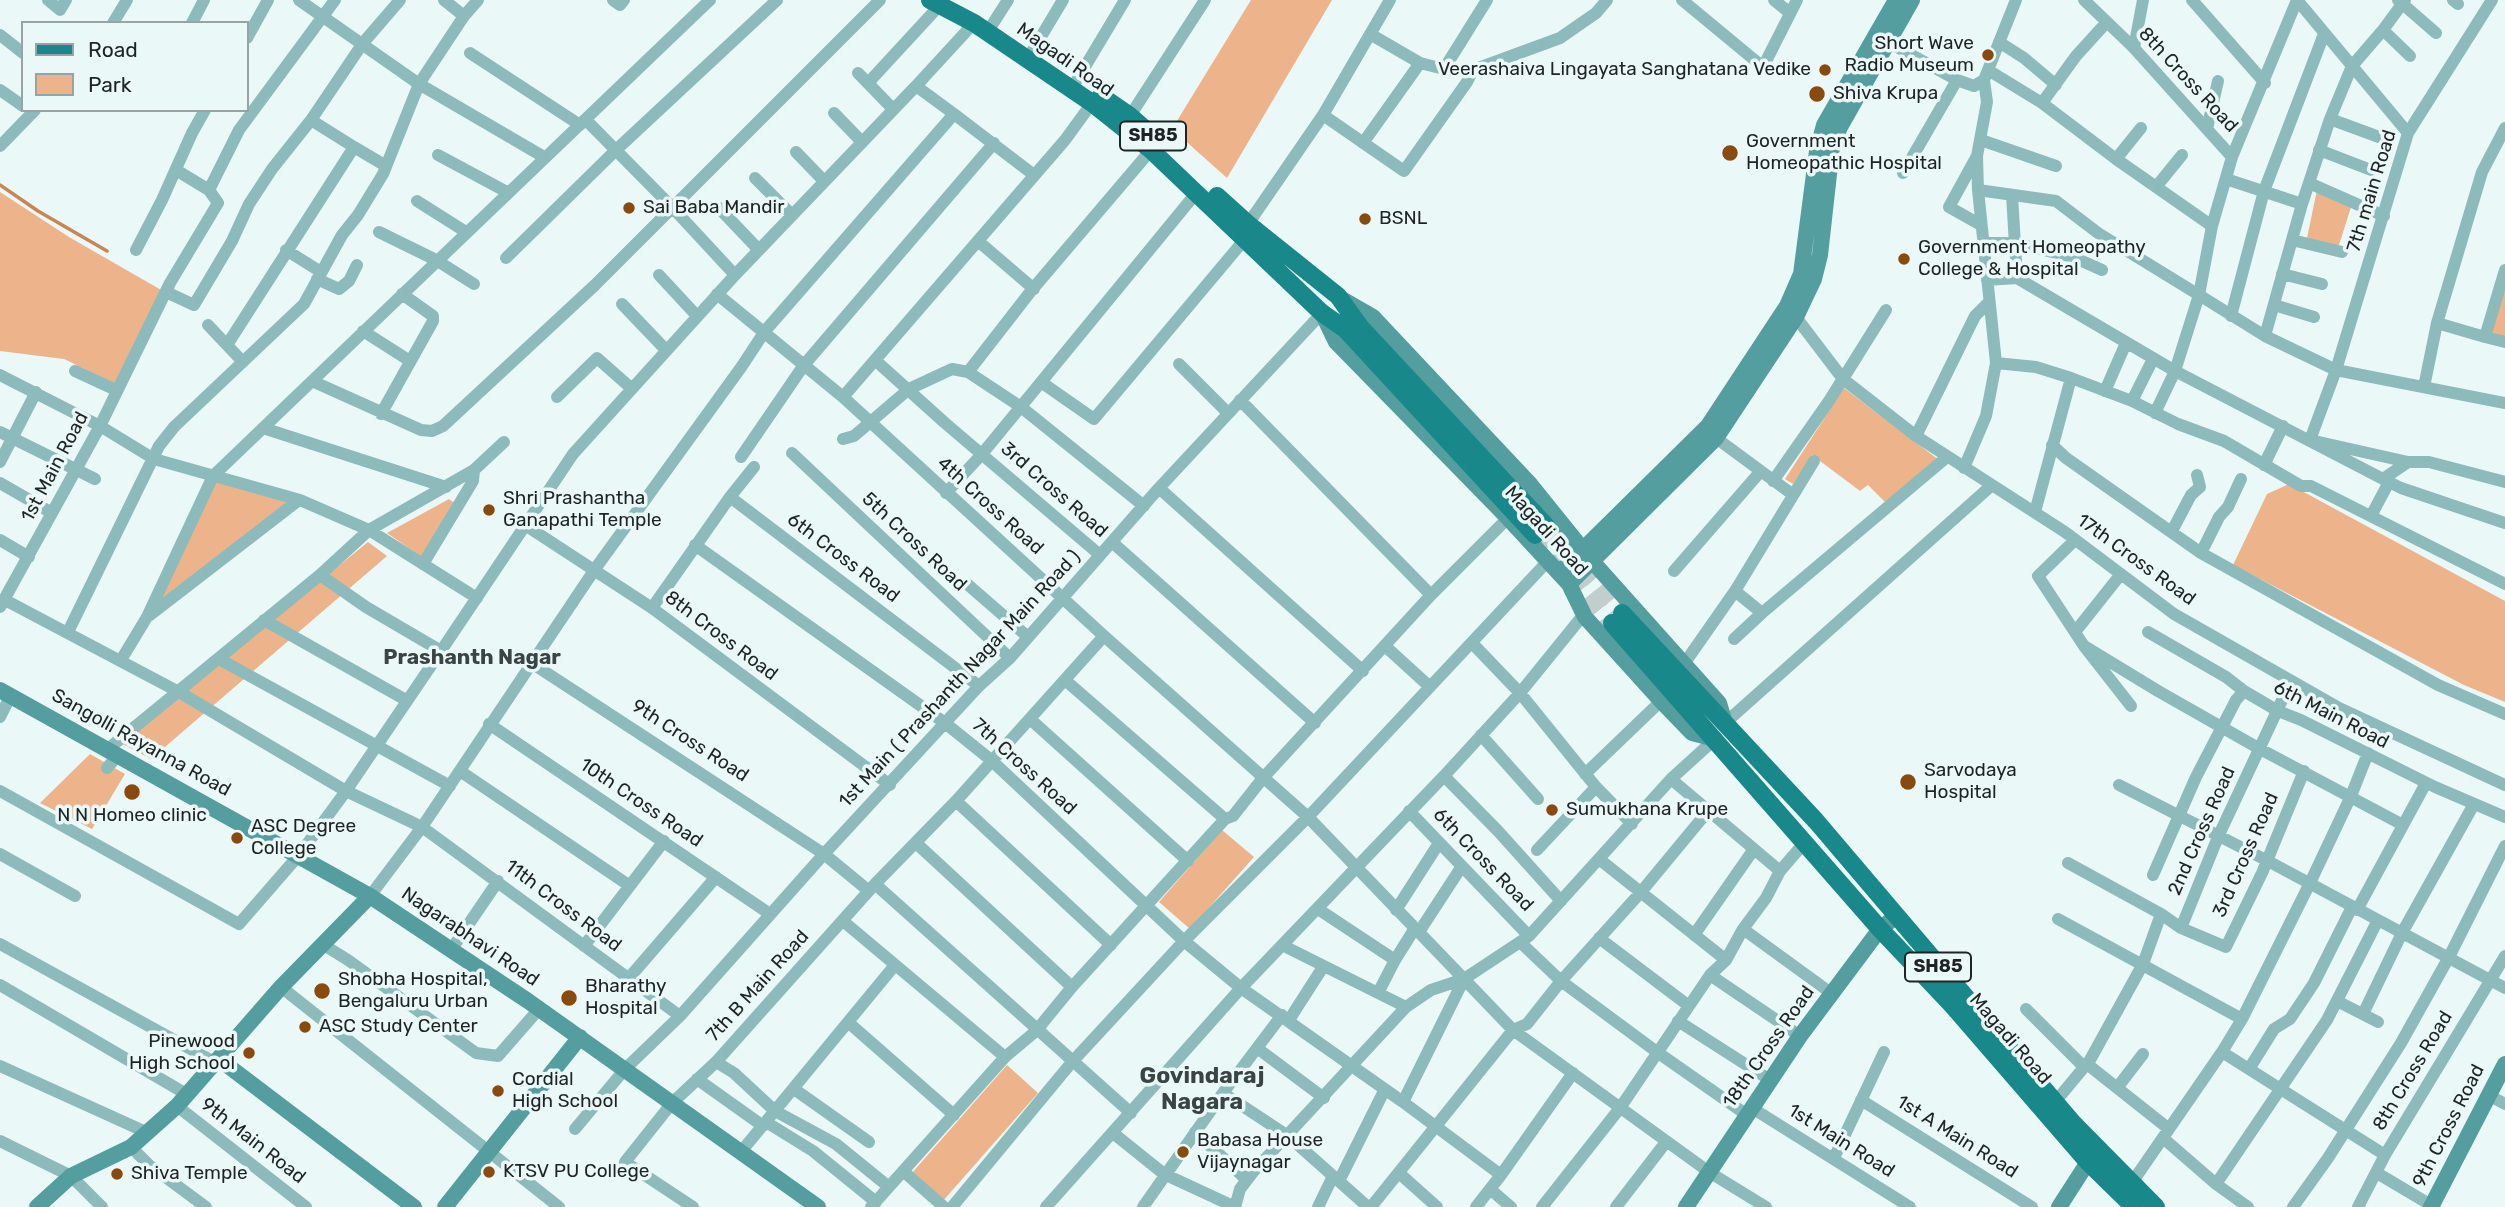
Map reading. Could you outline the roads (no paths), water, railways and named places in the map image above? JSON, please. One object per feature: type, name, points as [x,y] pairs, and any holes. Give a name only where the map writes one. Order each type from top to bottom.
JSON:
[{"type":"main road","name":"Magadi Road","points":[[940,2],[1033,50],[1197,192],[1338,296]]},
{"type":"main road","name":"Magadi Road","points":[[983,24],[1074,85],[1130,116],[1247,231],[1322,313]]},
{"type":"main road","name":"SH85","points":[[1322,313],[1345,329],[1541,531],[1361,328],[1338,296]]},
{"type":"main road","name":"SH85","points":[[1617,618],[1720,731]]},
{"type":"main road","name":"Magadi Road","points":[[1720,731],[1805,842],[1880,929],[1953,1006],[2088,1162],[2134,1207]]},
{"type":"main road","name":"Magadi Road","points":[[1720,731],[1816,821],[1895,917],[2088,1139],[2156,1207]]},
{"type":"street","points":[[48,0],[60,10],[66,0]]},
{"type":"street","points":[[114,21],[127,0]]},
{"type":"street","points":[[193,21],[204,0]]},
{"type":"street","points":[[248,36],[268,0]]},
{"type":"street","points":[[299,0],[419,85],[544,157]]},
{"type":"street","points":[[176,170],[209,190],[239,130],[335,0]]},
{"type":"street","points":[[166,292],[194,305],[272,169],[311,120],[363,43],[400,0]]},
{"type":"street","points":[[444,0],[464,16]]},
{"type":"street","points":[[68,632],[159,446],[174,428],[304,303],[342,234],[358,215],[386,166],[419,85],[464,16],[478,0]]},
{"type":"street","points":[[613,0],[620,5],[624,0]]},
{"type":"street","points":[[121,660],[146,617],[213,476],[710,0]]},
{"type":"street","points":[[506,258],[616,150],[777,0]]},
{"type":"street","points":[[312,381],[421,430],[432,431],[443,426],[594,285],[880,0]]},
{"type":"street","points":[[0,791],[239,924],[299,855],[346,791],[573,454],[697,316],[824,181],[916,86],[1007,0]]},
{"type":"street","points":[[1033,50],[1063,0]]},
{"type":"street","points":[[1074,85],[1125,0]]},
{"type":"street","points":[[1130,116],[1205,0]]},
{"type":"street","points":[[1041,382],[1094,419],[1247,231],[1323,115],[1390,0]]},
{"type":"street","points":[[1444,69],[1487,0]]},
{"type":"street","points":[[1370,34],[1420,63],[1444,69],[1473,70],[1560,38],[1596,13],[1607,0]]},
{"type":"street","points":[[1682,0],[1763,67],[1797,0]]},
{"type":"street","points":[[1774,0],[1790,13]]},
{"type":"street","points":[[1588,556],[1708,426],[1792,312],[1801,274],[1817,150],[1824,125],[1896,0]]},
{"type":"street","points":[[952,1207],[1072,1062],[1472,643],[1558,573],[1588,556],[1716,438],[1814,279],[1820,255],[1832,147],[1840,127],[1912,0]]},
{"type":"street","points":[[1981,225],[1949,207],[1977,156],[1987,102],[1986,75],[2016,0]]},
{"type":"street","name":"8th Cross Road","points":[[2084,0],[2134,48],[2232,157]]},
{"type":"street","points":[[2134,48],[2143,0]]},
{"type":"street","points":[[2192,0],[2264,83]]},
{"type":"street","points":[[2155,413],[2175,371],[2199,295],[2212,226],[2232,157],[2297,0],[2408,133]]},
{"type":"street","name":"7th main Road","points":[[2310,440],[2336,370],[2385,216],[2408,133],[2492,0]]},
{"type":"street","points":[[893,109],[863,78],[940,2]]},
{"type":"street","points":[[2265,336],[2319,150],[2352,66],[2383,30],[2401,2],[2436,33]]},
{"type":"street","points":[[2042,103],[2076,57],[2106,23]]},
{"type":"street","points":[[2383,30],[2410,56]]},
{"type":"street","points":[[2231,316],[2264,191],[2324,34]]},
{"type":"street","points":[[0,35],[21,51]]},
{"type":"street","points":[[1888,42],[1957,80],[1974,86],[1986,75]]},
{"type":"street","points":[[1999,42],[2024,58],[2056,85]]},
{"type":"street","points":[[470,53],[583,123],[616,150],[735,275]]},
{"type":"street","points":[[1363,143],[1420,63]]},
{"type":"street","points":[[1323,115],[1404,171],[1473,70]]},
{"type":"street","points":[[1986,75],[2042,103],[2212,226]]},
{"type":"street","points":[[1903,173],[1957,80]]},
{"type":"street","points":[[2207,129],[2218,81]]},
{"type":"street","points":[[916,86],[1034,175]]},
{"type":"street","points":[[0,90],[21,104]]},
{"type":"street","points":[[843,397],[1065,140],[1093,103]]},
{"type":"street","points":[[0,146],[27,112]]},
{"type":"street","points":[[136,250],[204,112]]},
{"type":"street","points":[[834,113],[862,142]]},
{"type":"street","points":[[370,896],[422,827],[595,569],[765,331],[954,114]]},
{"type":"street","points":[[2330,119],[2379,137]]},
{"type":"street","points":[[311,120],[386,166]]},
{"type":"street","points":[[2116,159],[2141,128]]},
{"type":"street","points":[[2424,387],[2437,323],[2482,172],[2505,128]]},
{"type":"street","points":[[1981,140],[2056,166]]},
{"type":"street","points":[[741,457],[804,365],[967,178],[994,143]]},
{"type":"street","points":[[227,345],[354,147]]},
{"type":"street","points":[[968,372],[1151,150]]},
{"type":"street","points":[[2319,150],[2371,170]]},
{"type":"street","points":[[796,152],[824,181]]},
{"type":"street","points":[[438,155],[507,192]]},
{"type":"street","points":[[2157,187],[2182,155]]},
{"type":"street","points":[[1964,468],[1986,416],[1996,363],[1982,243],[1977,156]]},
{"type":"street","points":[[755,177],[792,215]]},
{"type":"street","points":[[2226,179],[2302,204]]},
{"type":"street","points":[[2309,183],[2385,216]]},
{"type":"street","name":"1st Main Road","points":[[2,604],[100,426],[166,292],[218,203],[209,190]]},
{"type":"street","points":[[1978,190],[2056,201],[2098,233],[2231,316],[2265,336],[2336,370],[2505,403]]},
{"type":"street","points":[[946,493],[982,454],[1197,192]]},
{"type":"street","points":[[2012,195],[2017,278]]},
{"type":"street","points":[[417,201],[466,232]]},
{"type":"street","points":[[719,208],[759,250]]},
{"type":"street","points":[[379,232],[436,260],[474,284]]},
{"type":"street","points":[[2292,240],[2342,252]]},
{"type":"street","points":[[978,241],[1034,289]]},
{"type":"street","points":[[1982,243],[2014,243],[2073,257],[2102,270]]},
{"type":"street","points":[[286,250],[338,289],[348,281],[357,265]]},
{"type":"street","points":[[2484,337],[2505,270]]},
{"type":"street","points":[[2282,274],[2322,284]]},
{"type":"street","points":[[659,275],[697,316]]},
{"type":"street","points":[[1987,280],[2017,278],[2153,359],[2386,481],[2505,523]]},
{"type":"street","points":[[381,414],[433,321],[433,316],[402,294]]},
{"type":"street","name":"4th Cross Road","points":[[718,294],[843,397],[1104,636],[1308,817],[1513,1030],[1666,1142],[1766,1207]]},
{"type":"street","name":"Magadi Road","points":[[1322,313],[1336,342],[1558,573],[1586,617],[1661,701],[1692,733],[1720,731],[1719,702],[1588,556],[1530,484],[1373,317],[1338,296]]},
{"type":"street","points":[[1916,436],[1975,316],[1988,303]]},
{"type":"street","points":[[622,304],[666,350]]},
{"type":"street","points":[[2274,305],[2314,317]]},
{"type":"street","points":[[1773,481],[1843,379],[1886,310]]},
{"type":"street","name":"17th Cross Road","points":[[1792,312],[1843,379],[1916,436],[2035,512],[2174,614],[2339,708],[2505,785]]},
{"type":"street","name":"1st Main ( Prashanth Nagar Main Road )","points":[[575,1129],[625,1069],[680,1016],[824,854],[979,686],[1010,658],[1160,488],[1322,313]]},
{"type":"street","points":[[2437,323],[2505,342]]},
{"type":"street","points":[[208,325],[243,362]]},
{"type":"street","points":[[363,331],[410,360]]},
{"type":"street","points":[[2105,391],[2126,343]]},
{"type":"street","points":[[556,397],[597,358],[631,388]]},
{"type":"street","points":[[2132,401],[2153,359]]},
{"type":"street","name":"3rd Cross Road","points":[[875,360],[1100,555]]},
{"type":"street","points":[[1179,363],[1228,413]]},
{"type":"street","points":[[1996,363],[2036,367],[2132,401],[2224,441],[2301,486],[2311,486],[2505,584]]},
{"type":"street","points":[[843,439],[854,436],[909,389],[952,369],[968,372],[1021,407],[1144,506]]},
{"type":"street","points":[[75,371],[117,389]]},
{"type":"street","points":[[0,375],[100,426],[154,459],[299,500],[369,530],[477,598]]},
{"type":"street","points":[[2035,512],[2071,378]]},
{"type":"street","points":[[0,462],[6,435],[36,392]]},
{"type":"street","points":[[1240,400],[1431,595]]},
{"type":"street","points":[[2264,465],[2283,426]]},
{"type":"street","points":[[263,428],[446,487]]},
{"type":"street","points":[[6,435],[95,478]]},
{"type":"street","points":[[1716,438],[1792,494]]},
{"type":"street","points":[[2310,440],[2408,462],[2429,462],[2505,482]]},
{"type":"street","points":[[107,768],[113,752],[179,692],[320,575],[369,530],[474,470],[504,442]]},
{"type":"street","points":[[2052,445],[2066,458],[2201,553],[2438,685],[2505,714]]},
{"type":"street","name":"5th Cross Road","points":[[792,453],[1010,658]]},
{"type":"street","points":[[1734,639],[1762,612],[1947,457]]},
{"type":"street","points":[[1684,664],[1735,591],[1814,461]]},
{"type":"street","points":[[2371,516],[2386,481],[2408,462]]},
{"type":"street","points":[[652,608],[754,467]]},
{"type":"street","points":[[423,564],[473,481],[474,470]]},
{"type":"street","points":[[1674,571],[1760,472]]},
{"type":"street","points":[[2172,531],[2191,495],[2200,487],[2197,475]]},
{"type":"street","points":[[2201,553],[2241,479]]},
{"type":"street","points":[[0,483],[52,513]]},
{"type":"street","points":[[1113,1133],[1164,1174],[1235,1207],[1240,1189],[1406,1007],[1431,990],[1464,979],[1525,939],[1671,779],[1720,731],[1992,485]]},
{"type":"street","points":[[1160,488],[1363,671]]},
{"type":"street","name":"6th Cross Road","points":[[730,497],[979,686]]},
{"type":"street","points":[[146,617],[299,500]]},
{"type":"street","points":[[697,1079],[764,1124],[813,1151],[873,1204],[1005,1058],[1037,1031],[1072,987],[1225,819],[1233,816],[1263,778],[1431,595],[1508,518]]},
{"type":"street","name":"8th Cross Road","points":[[525,525],[652,608],[890,785]]},
{"type":"street","points":[[0,540],[29,557]]},
{"type":"street","points":[[2075,540],[2038,576],[2084,646],[2132,706]]},
{"type":"street","points":[[1112,542],[1315,723]]},
{"type":"street","name":"7th Cross Road","points":[[695,545],[945,723],[991,760],[1184,942],[1241,988],[1501,1175]]},
{"type":"street","points":[[2075,632],[2120,574]]},
{"type":"street","points":[[320,575],[366,607],[442,651]]},
{"type":"street","points":[[966,583],[1028,637]]},
{"type":"street","points":[[1735,591],[1762,612]]},
{"type":"street","name":"11th Cross Road","points":[[2,604],[68,632],[121,660],[346,791],[422,827],[680,1016]]},
{"type":"street","points":[[1046,1207],[1241,988],[1444,776],[1520,693],[1580,619],[1586,617]]},
{"type":"street","points":[[264,620],[407,700]]},
{"type":"street","name":"6th Main Road","points":[[2148,632],[2278,711],[2426,783],[2505,817]]},
{"type":"street","name":"7th B Main Road","points":[[692,1207],[625,1162],[672,1103],[716,1062],[872,887],[956,801],[1104,636]]},
{"type":"street","points":[[1472,643],[1520,693],[1596,787],[1632,824]]},
{"type":"street","points":[[1385,646],[1430,687]]},
{"type":"street","points":[[2084,646],[2260,749],[2403,825]]},
{"type":"street","points":[[219,659],[450,786]]},
{"type":"street","name":"9th Cross Road","points":[[533,664],[872,887]]},
{"type":"street","points":[[1065,680],[1225,819]]},
{"type":"street","name":"2nd Cross Road","points":[[2181,928],[2218,837],[2291,681]]},
{"type":"street","points":[[2153,875],[2222,727],[2236,700],[2244,691]]},
{"type":"street","points":[[0,717],[6,692]]},
{"type":"street","name":"Sangolli Rayanna Road","points":[[6,692],[370,896]]},
{"type":"street","points":[[1585,774],[1661,701]]},
{"type":"street","points":[[1030,719],[1188,861]]},
{"type":"street","name":"10th Cross Road","points":[[489,724],[770,914]]},
{"type":"street","points":[[1481,735],[1538,799]]},
{"type":"street","points":[[2131,1184],[2242,1019],[2351,796],[2368,753]]},
{"type":"street","points":[[460,771],[630,886]]},
{"type":"street","name":"3rd Cross Road","points":[[2181,928],[2226,947],[2304,771]]},
{"type":"street","points":[[1444,776],[1561,901]]},
{"type":"street","points":[[1671,779],[1780,871]]},
{"type":"street","points":[[2249,1069],[2274,1029],[2290,1019],[2314,983],[2426,783]]},
{"type":"street","points":[[2119,785],[2505,988]]},
{"type":"street","points":[[1537,850],[1596,787]]},
{"type":"street","points":[[956,801],[1111,945]]},
{"type":"street","points":[[2363,1014],[2402,933],[2474,804]]},
{"type":"street","name":"6th Cross Road","points":[[1409,811],[1462,866],[1561,981],[1657,1052]]},
{"type":"street","points":[[1223,1093],[1289,1136],[1369,1207],[1513,1030],[1527,1024],[1708,811]]},
{"type":"street","points":[[584,946],[664,841]]},
{"type":"street","points":[[1542,1207],[1620,1108],[1710,975],[1726,960],[1780,871],[1805,842]]},
{"type":"street","points":[[916,843],[1072,987]]},
{"type":"street","points":[[1396,910],[1439,843]]},
{"type":"street","points":[[2293,1207],[2361,1108],[2401,1043],[2449,957],[2505,846]]},
{"type":"street","points":[[1695,935],[1754,849]]},
{"type":"street","points":[[0,853],[75,896]]},
{"type":"street","points":[[1599,859],[1726,960]]},
{"type":"street","points":[[2068,863],[2161,914],[2181,928]]},
{"type":"street","points":[[1378,993],[1395,960],[1462,866]]},
{"type":"street","points":[[629,978],[716,877]]},
{"type":"street","points":[[452,950],[498,881]]},
{"type":"street","points":[[872,887],[1131,1114]]},
{"type":"street","name":"Nagarabhavi Road","points":[[37,1207],[71,1176],[131,1147],[148,1133],[182,1101],[281,987],[370,896],[580,1037],[818,1207]]},
{"type":"street","points":[[1318,909],[1395,960]]},
{"type":"street","name":"2nd Cross Road","points":[[2056,1101],[2085,1065],[2143,964],[2161,914]]},
{"type":"street","name":"18th Cross Road","points":[[1686,1207],[1800,1036],[1880,929],[1895,917]]},
{"type":"street","points":[[2058,919],[2242,1019]]},
{"type":"street","points":[[2216,1184],[2327,1020],[2378,920]]},
{"type":"street","points":[[843,921],[1005,1058]]},
{"type":"street","points":[[1743,929],[1831,993]]},
{"type":"street","points":[[1599,938],[1689,1006]]},
{"type":"street","points":[[0,944],[218,1061],[414,1207]]},
{"type":"street","points":[[322,944],[476,1053],[498,1056],[538,1009]]},
{"type":"street","points":[[1282,945],[1406,1007]]},
{"type":"street","name":"8th Cross Road","points":[[2358,1207],[2385,1155],[2505,956]]},
{"type":"street","points":[[740,1153],[895,965]]},
{"type":"street","points":[[1143,1207],[1223,1093],[1257,1048],[1286,1018],[1323,967]]},
{"type":"street","points":[[1710,975],[1800,1036]]},
{"type":"street","points":[[1403,1102],[1464,979]]},
{"type":"street","name":"9th Main Road","points":[[0,985],[182,1101],[306,1207]]},
{"type":"street","points":[[281,987],[559,1207]]},
{"type":"street","points":[[2337,1001],[2378,1022]]},
{"type":"street","points":[[2026,1009],[2085,1065],[2117,1088],[2216,1184],[2248,1207]]},
{"type":"street","points":[[1678,1021],[1770,1080]]},
{"type":"street","points":[[849,1023],[954,1115]]},
{"type":"street","points":[[445,1207],[580,1037]]},
{"type":"street","points":[[1257,1048],[1324,1098]]},
{"type":"street","name":"1st Main Road","points":[[1657,1052],[1749,1111],[1834,1158],[1910,1207]]},
{"type":"street","points":[[1834,1158],[1884,1052]]},
{"type":"street","points":[[2222,1052],[2385,1155]]},
{"type":"street","points":[[2117,1088],[2143,1054]]},
{"type":"street","points":[[716,1062],[734,1073],[775,1111],[836,1144],[889,1187]]},
{"type":"street","name":"9th Cross Road","points":[[2432,1207],[2505,1063]]},
{"type":"street","points":[[0,1066],[148,1133]]},
{"type":"street","points":[[1476,1207],[1573,1073]]},
{"type":"street","points":[[794,1088],[869,1142]]},
{"type":"street","points":[[1318,1207],[1385,1089]]},
{"type":"street","points":[[2488,1095],[2505,1104]]},
{"type":"street","name":"1st A Main Road","points":[[1861,1100],[2032,1207]]},
{"type":"street","points":[[1195,1132],[1247,1181]]},
{"type":"street","points":[[0,1141],[71,1176],[102,1207]]},
{"type":"street","points":[[1616,1207],[1666,1142]]},
{"type":"street","points":[[131,1147],[149,1165],[206,1207]]},
{"type":"street","points":[[2059,1207],[2088,1162]]},
{"type":"street","points":[[903,1171],[944,1207]]},
{"type":"street","points":[[1399,1173],[1437,1207]]},
{"type":"street","points":[[2377,1173],[2432,1207]]},
{"type":"street","points":[[1490,1189],[1511,1207]]},
{"type":"waterway","points":[[0,185],[38,211],[107,251]]},
{"type":"tunnel","points":[[1546,526],[1622,613]]},
{"type":"tunnel","points":[[1535,535],[1574,576],[1612,623]]},
{"type":"place","name":"Short Wave Radio Museum","points":[[1988,55]]},
{"type":"place","name":"Veerashaiva Lingayata Sanghatana Vedike","points":[[1825,70]]},
{"type":"place","name":"Shiva Krupa","points":[[1817,94]]},
{"type":"place","name":"Government Homeopathic Hospital","points":[[1730,153]]},
{"type":"place","name":"Sai Baba Mandir","points":[[629,208]]},
{"type":"place","name":"BSNL","points":[[1365,219]]},
{"type":"place","name":"Government Homeopathy College & Hospital","points":[[1904,259]]},
{"type":"place","name":"Shri Prashantha Ganapathi Temple","points":[[489,510]]},
{"type":"place","name":"Sarvodaya Hospital","points":[[1908,782]]},
{"type":"place","name":"N N Homeo clinic","points":[[132,792]]},
{"type":"place","name":"Sumukhana Krupe","points":[[1552,810]]},
{"type":"place","name":"ASC Degree College","points":[[237,838]]},
{"type":"place","name":"Shobha Hospital, Bengaluru Urban","points":[[322,991]]},
{"type":"place","name":"Bharathy Hospital","points":[[569,998]]},
{"type":"place","name":"ASC Study Center","points":[[305,1027]]},
{"type":"place","name":"Pinewood High School","points":[[249,1053]]},
{"type":"place","name":"Cordial High School","points":[[498,1091]]},
{"type":"place","name":"Babasa House Vijaynagar","points":[[1183,1152]]},
{"type":"place","name":"KTSV PU College","points":[[489,1172]]},
{"type":"place","name":"Shiva Temple","points":[[117,1174]]},
{"type":"district","name":"Prashanth Nagar","points":[[472,658]]},
{"type":"district","name":"Govindaraj Nagara","points":[[1202,1089]]}]
